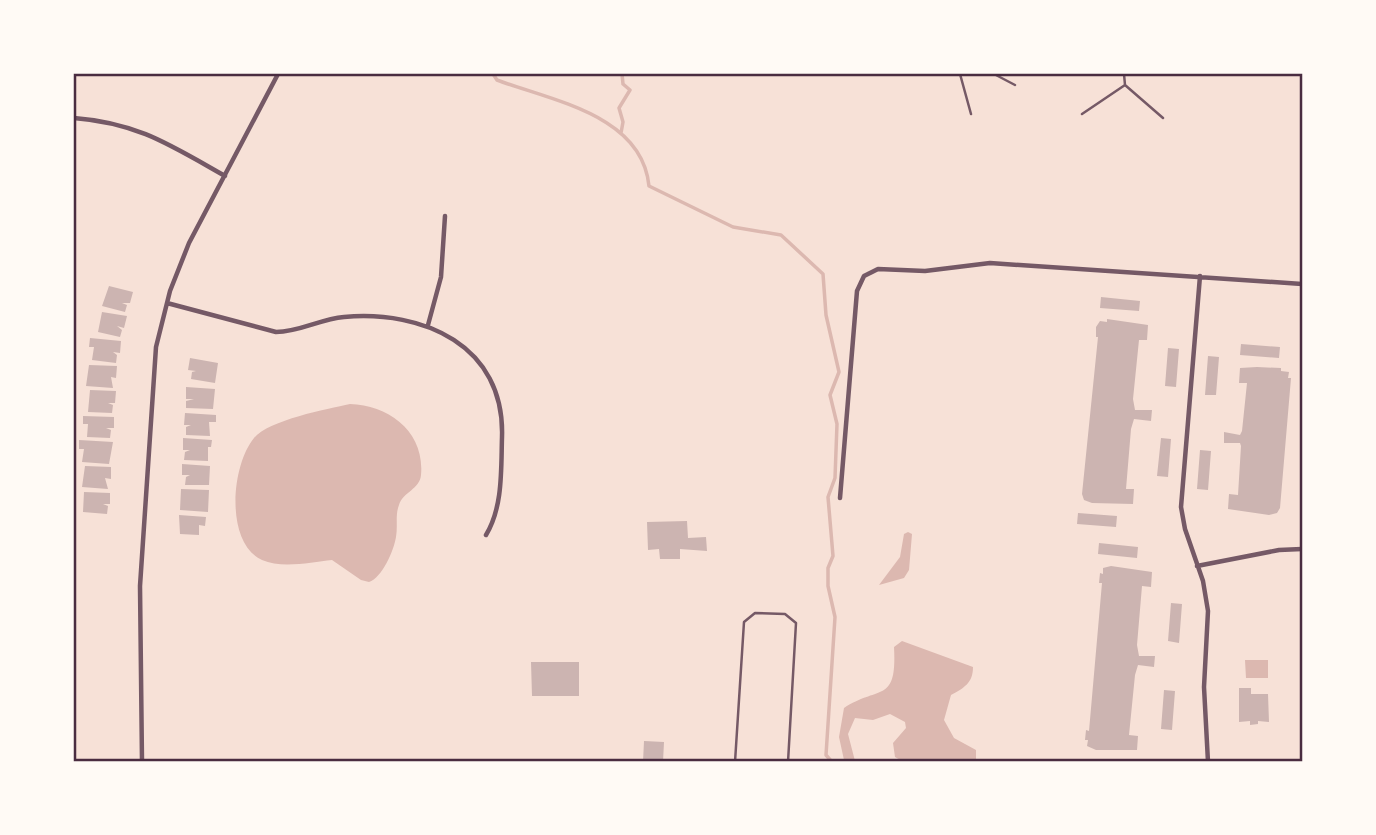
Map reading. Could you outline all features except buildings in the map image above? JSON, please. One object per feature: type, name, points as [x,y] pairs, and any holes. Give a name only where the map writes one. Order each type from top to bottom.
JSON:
[{"type":"street","points":[[142,761],[140,586],[153,365],[167,303],[189,243],[278,74]]},
{"type":"street","points":[[74,118],[117,122],[135,128],[225,176]]},
{"type":"street","points":[[428,326],[441,277],[445,216]]},
{"type":"street","points":[[841,498],[857,291],[861,281],[878,269],[925,271],[990,263],[1303,284]]},
{"type":"street","points":[[1200,276],[1181,506],[1206,596],[1209,625],[1204,687],[1208,761]]},
{"type":"street","points":[[167,303],[276,332],[294,331],[346,317],[411,321],[456,340],[478,360],[494,389],[501,410],[498,508],[486,535]]},
{"type":"street","points":[[1197,566],[1279,550],[1303,549]]},
{"type":"lane","points":[[960,74],[971,114]]},
{"type":"lane","points":[[995,74],[1014,85]]},
{"type":"lane","points":[[1124,74],[1125,85],[1163,118]]},
{"type":"lane","points":[[1082,114],[1125,85]]},
{"type":"lane","points":[[735,761],[744,622],[755,613],[785,614],[796,623],[788,761]]},
{"type":"shaded area","points":[[350,404],[378,409],[402,424],[411,434],[421,460],[420,480],[399,505],[396,537],[387,563],[369,582],[361,580],[332,560],[279,564],[262,560],[250,551],[242,538],[237,521],[237,484],[246,451],[254,438],[272,426],[299,416]]},
{"type":"shaded area","points":[[904,534],[912,534],[909,570],[904,578],[879,585],[900,557]]},
{"type":"shaded area","points":[[902,641],[973,667],[967,684],[951,695],[944,720],[954,738],[976,750],[976,761],[904,762],[895,757],[893,743],[906,728],[905,722],[890,714],[873,720],[855,718],[848,734],[855,761],[844,760],[839,737],[844,708],[884,690],[889,685],[893,677],[894,647]]},
{"type":"shaded area","points":[[1245,660],[1268,660],[1268,678],[1246,678]]},
{"type":"waterway","points":[[493,74],[497,80],[568,104],[613,127],[630,142],[643,162],[649,186],[733,227],[781,235],[823,274],[826,315],[839,372],[830,395],[837,424],[835,478],[828,497],[833,556],[828,568],[828,586],[835,617],[826,755],[832,762]]},
{"type":"waterway","points":[[621,133],[623,122],[619,108],[630,90],[623,84],[622,74]]}]
